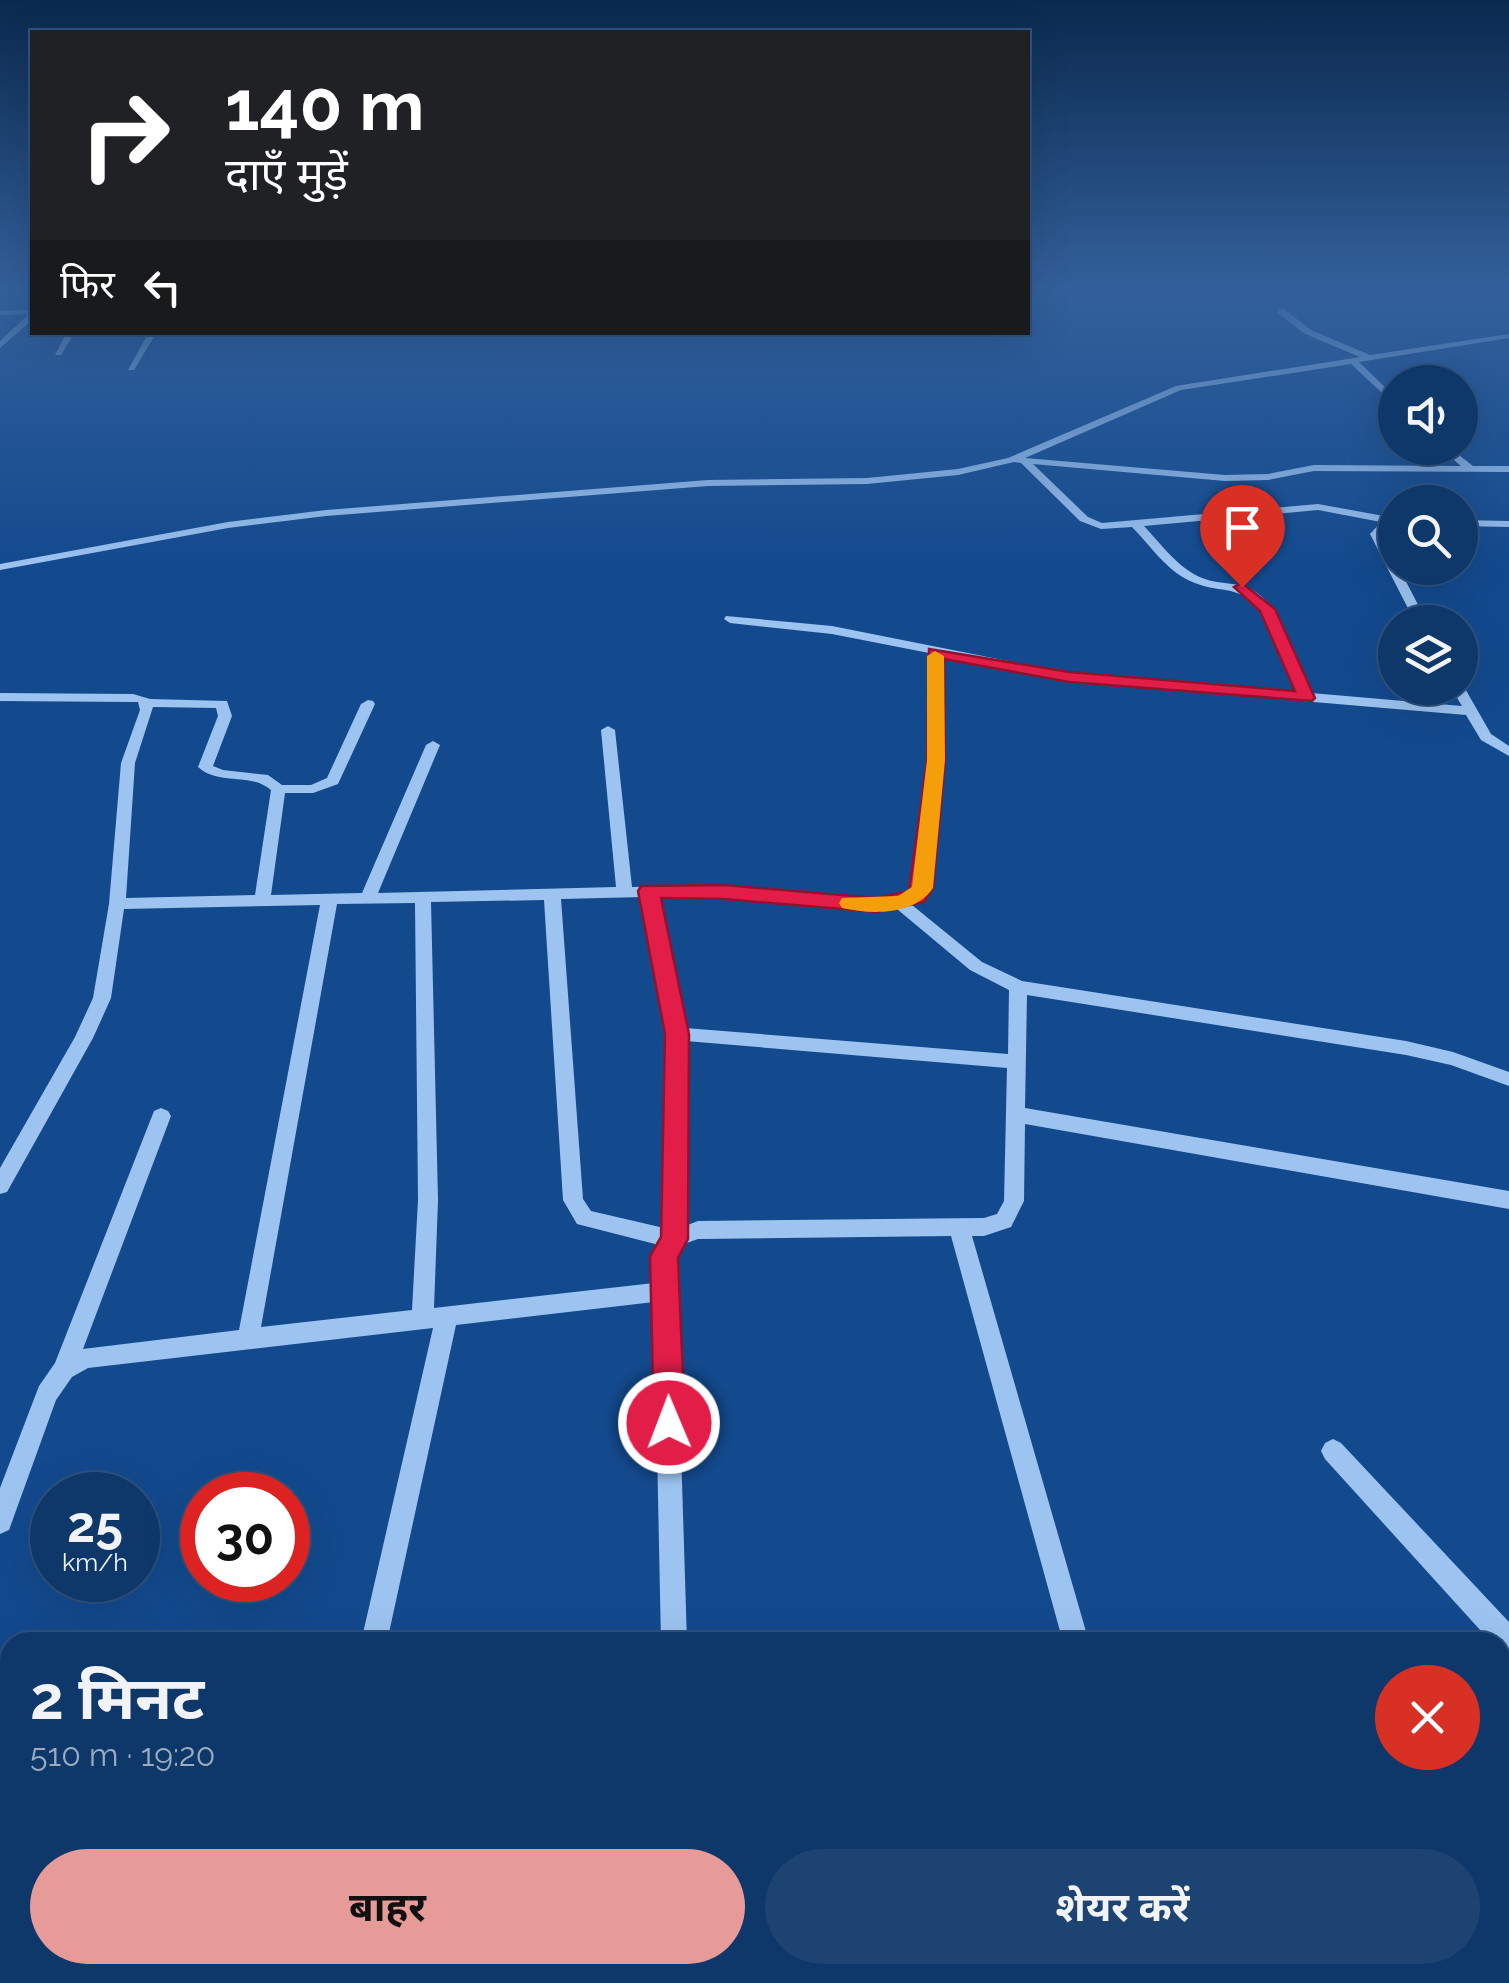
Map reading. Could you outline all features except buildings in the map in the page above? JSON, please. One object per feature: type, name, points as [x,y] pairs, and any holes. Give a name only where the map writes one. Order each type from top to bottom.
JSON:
[{"type":"street","points":[[0,566],[295,516],[708,484],[867,481],[958,472],[1017,460],[1179,388],[1208,383]]},
{"type":"street","points":[[1017,460],[1225,478],[1268,477],[1314,468],[1509,469]]},
{"type":"street","points":[[1017,460],[1090,524],[1136,524],[1318,507],[1354,510],[1378,517]]},
{"type":"street","points":[[1466,465],[1472,470]]},
{"type":"street","points":[[1478,523],[1504,524],[1509,540]]},
{"type":"street","points":[[1136,524],[1196,579],[1242,587],[1258,598],[1267,609],[1306,698]]},
{"type":"street","points":[[730,620],[809,626],[1069,677],[1471,710]]},
{"type":"street","points":[[116,904],[624,891],[724,892],[877,905],[900,903],[916,897],[922,888],[936,760],[935,652]]},
{"type":"street","points":[[0,697],[132,698],[222,704],[225,716],[205,767],[214,774],[266,777],[278,788],[313,789],[333,781],[368,704]]},
{"type":"street","points":[[0,1186],[84,1038],[102,998],[116,904],[128,763],[147,702]]},
{"type":"street","points":[[1468,705],[1486,737],[1508,753]]},
{"type":"street","points":[[608,730],[624,891]]},
{"type":"street","points":[[369,896],[433,745]]},
{"type":"street","points":[[262,900],[278,788]]},
{"type":"street","points":[[649,891],[677,1034],[674,1239],[664,1256],[674,1632]]},
{"type":"street","points":[[552,892],[572,1200],[584,1218],[674,1239],[698,1230],[729,1228],[958,1227],[1004,1221],[1014,1200],[1018,987]]},
{"type":"street","points":[[376,1632],[435,1318],[428,1200],[424,895]]},
{"type":"street","points":[[248,1339],[330,898]]},
{"type":"street","points":[[900,903],[976,966],[1018,987],[1406,1048],[1453,1058],[1509,1078]]},
{"type":"street","points":[[677,1034],[1016,1062]]},
{"type":"street","points":[[1014,1114],[1509,1200]]},
{"type":"street","points":[[0,1521],[47,1394],[64,1369],[161,1116]]},
{"type":"street","points":[[958,1227],[1073,1632]]},
{"type":"street","points":[[64,1369],[86,1358],[665,1291]]},
{"type":"street","points":[[1333,1451],[1500,1632]]},
{"type":"slow traffic","points":[[850,903],[900,903],[916,897],[922,888],[936,760],[935,656]]},
{"type":"route","points":[[669,1423],[664,1256],[674,1239],[677,1034],[649,891],[724,892],[877,905],[916,897],[922,888],[936,760],[935,652],[1069,677],[1306,698],[1267,609],[1242,587]]}]
